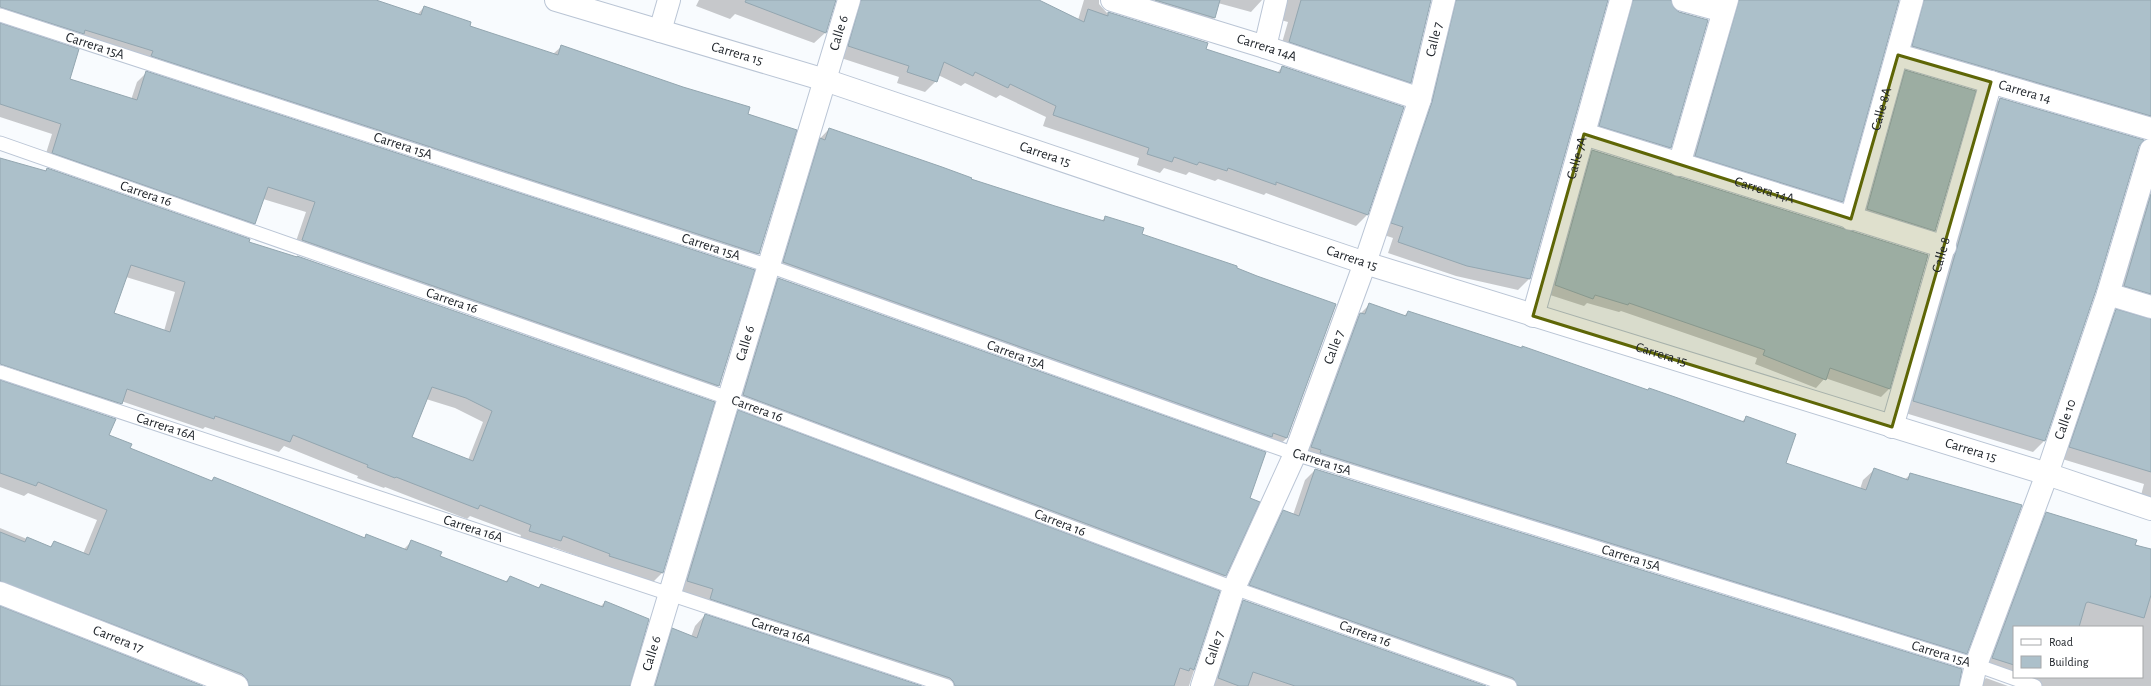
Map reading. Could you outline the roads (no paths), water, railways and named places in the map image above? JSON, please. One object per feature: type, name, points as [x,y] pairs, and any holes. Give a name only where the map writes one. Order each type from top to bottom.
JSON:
[{"type":"street","name":"Carrera 15","points":[[556,0],[825,80],[1366,263],[1532,316],[2047,474],[2151,509]]},
{"type":"street","points":[[660,31],[669,0]]},
{"type":"street","name":"Calle 6","points":[[642,686],[849,0]]},
{"type":"street","name":"Carrera 14A","points":[[1112,0],[1265,47],[1420,99]]},
{"type":"street","points":[[1265,47],[1276,0]]},
{"type":"street","name":"Calle 7","points":[[1202,686],[1234,588],[1295,454],[1366,263],[1420,99],[1444,0]]},
{"type":"street","name":"Calle 7A","points":[[1532,316],[1621,0]]},
{"type":"street","points":[[1679,165],[1725,5],[1683,0]]},
{"type":"street","name":"Calle 8A","points":[[1851,219],[1898,55],[1912,0]]},
{"type":"street","name":"Carrera 14","points":[[1898,55],[2151,129]]},
{"type":"street","name":"Calle 8","points":[[1892,427],[1945,247],[1991,82]]},
{"type":"street","name":"Carrera 14A","points":[[1584,134],[1851,219],[1945,247]]},
{"type":"street","name":"Calle 10","points":[[1971,686],[1976,665],[2047,474],[2108,294],[2151,150]]},
{"type":"street","points":[[2108,294],[2151,307]]},
{"type":"street","name":"Carrera 17","points":[[0,593],[237,686]]},
{"type":"lane","name":"Carrera 15A","points":[[0,14],[768,266],[1295,454],[1976,665],[2035,686]]},
{"type":"lane","name":"Carrera 16","points":[[0,143],[728,398],[1234,588],[1510,686]]},
{"type":"lane","name":"Carrera 16A","points":[[0,372],[947,686]]}]
